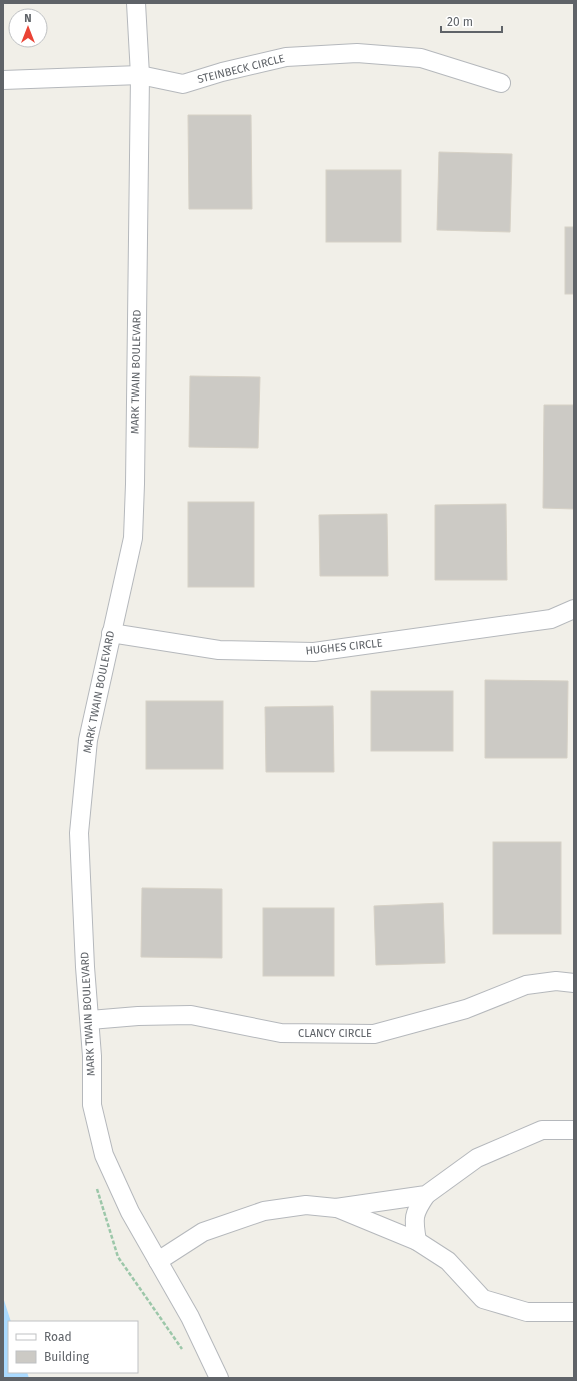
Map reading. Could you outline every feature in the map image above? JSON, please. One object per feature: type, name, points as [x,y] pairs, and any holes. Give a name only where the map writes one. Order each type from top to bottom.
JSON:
[{"type":"street","name":"MARK TWAIN BOULEVARD","points":[[136,3],[140,75],[133,538],[88,740],[79,832],[85,967],[92,1056],[92,1104],[104,1155],[130,1212],[190,1317],[219,1378]]},
{"type":"street","name":"STEINBECK CIRCLE","points":[[3,80],[140,75],[183,84],[222,72],[286,57],[357,53],[421,58],[501,83]]},
{"type":"street","name":"HUGHES CIRCLE","points":[[111,633],[219,650],[314,652],[551,619],[574,609]]},
{"type":"street","name":"CLANCY CIRCLE","points":[[90,1020],[138,1016],[191,1015],[281,1033],[374,1034],[466,1009],[526,985],[556,981],[574,983]]},
{"type":"street","points":[[417,1241],[414,1222],[415,1215],[417,1208],[426,1195],[477,1158],[542,1130],[574,1130]]},
{"type":"street","points":[[158,1261],[203,1232],[264,1211],[306,1205],[336,1208],[426,1195]]},
{"type":"street","points":[[336,1208],[417,1241],[448,1261],[483,1299],[527,1312],[574,1312]]},
{"type":"water","points":[[3,1297],[11,1321],[8,1321],[8,1373],[27,1373],[29,1378],[3,1378]]},
{"type":"building","points":[[188,115],[251,115],[252,209],[189,209]]},
{"type":"building","points":[[439,152],[512,154],[510,232],[437,230]]},
{"type":"building","points":[[326,170],[401,170],[401,242],[326,242]]},
{"type":"building","points":[[565,227],[574,227],[574,294],[565,294]]},
{"type":"building","points":[[190,376],[260,377],[258,448],[189,447]]},
{"type":"building","points":[[544,405],[574,405],[574,509],[543,508]]},
{"type":"building","points":[[188,502],[254,502],[254,587],[188,587]]},
{"type":"building","points":[[506,504],[507,580],[435,580],[435,505]]},
{"type":"building","points":[[387,514],[388,576],[320,576],[319,515]]},
{"type":"building","points":[[485,680],[568,681],[567,758],[485,758]]},
{"type":"building","points":[[371,691],[453,691],[453,751],[371,751]]},
{"type":"building","points":[[146,701],[223,701],[223,769],[146,769]]},
{"type":"building","points":[[333,706],[334,772],[266,772],[265,707]]},
{"type":"building","points":[[493,842],[561,842],[561,934],[493,934]]},
{"type":"building","points":[[142,888],[222,889],[222,958],[141,957]]},
{"type":"building","points":[[443,903],[445,963],[376,965],[374,906]]},
{"type":"building","points":[[263,908],[334,908],[334,976],[263,976]]}]
